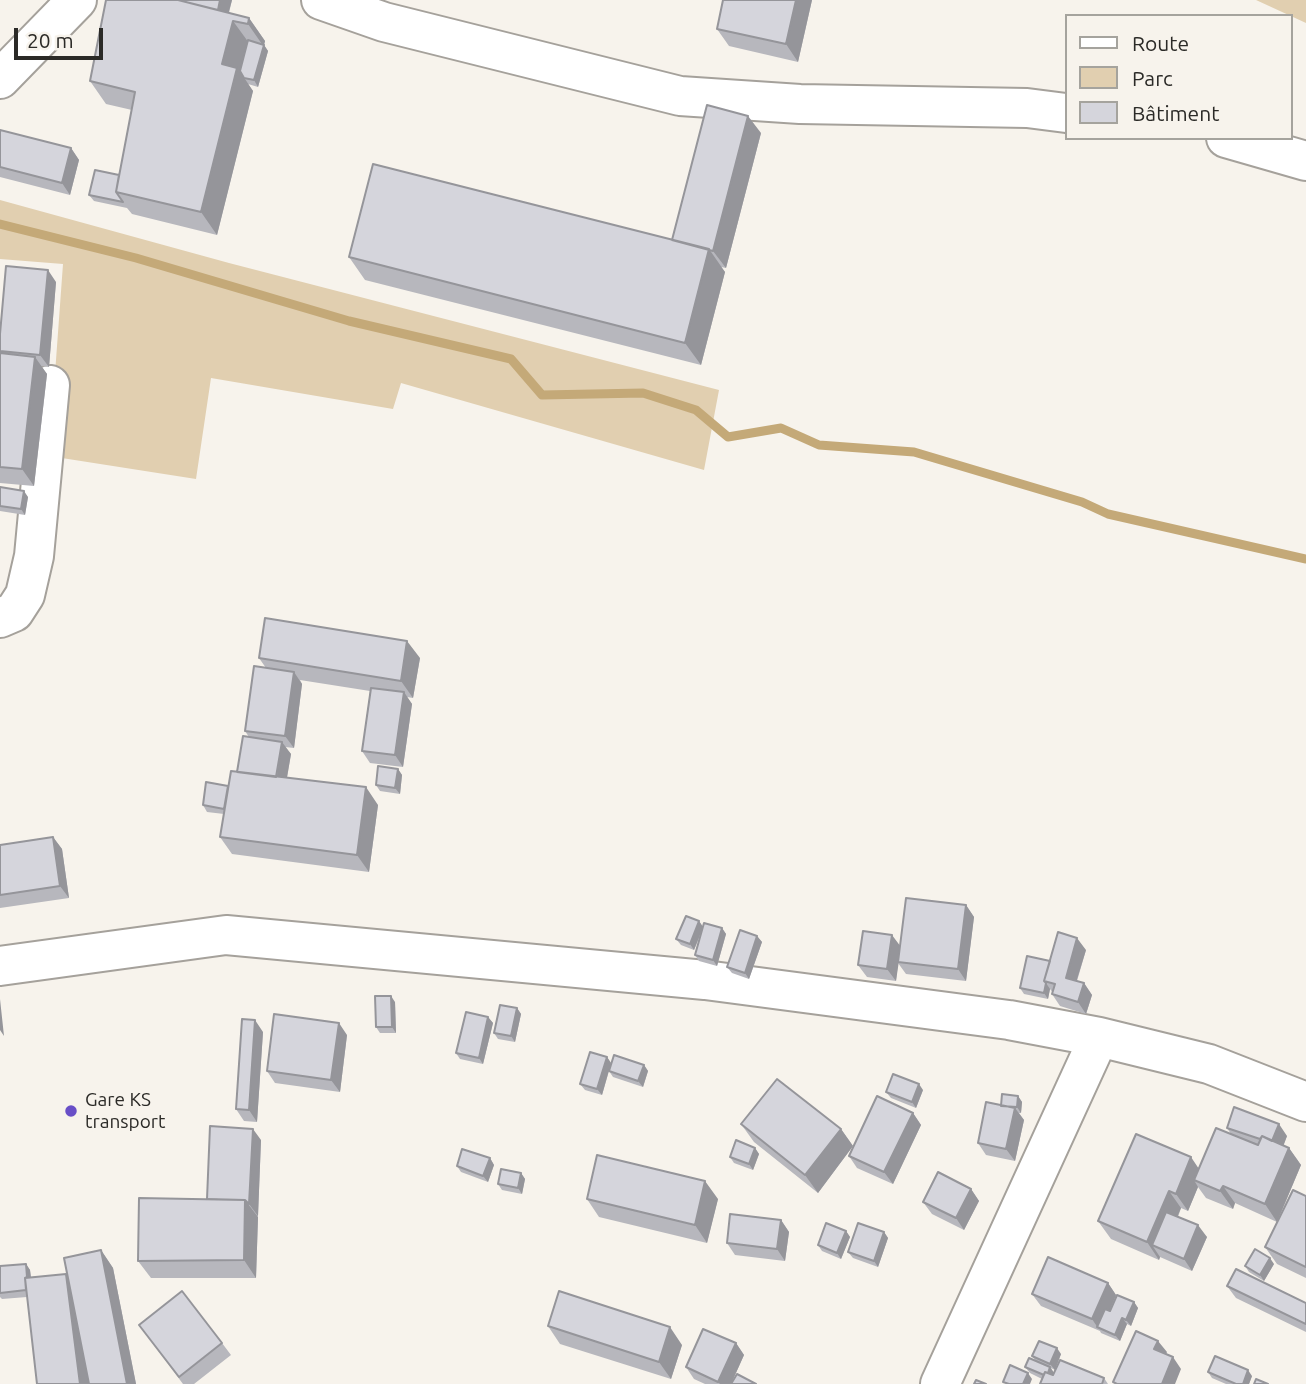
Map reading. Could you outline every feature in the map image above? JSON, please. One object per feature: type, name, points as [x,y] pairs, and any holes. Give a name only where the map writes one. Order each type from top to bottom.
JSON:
[{"type":"street","points":[[0,79],[77,0]]},
{"type":"street","points":[[321,0],[383,22],[680,96],[800,104],[1027,108],[1064,113]]},
{"type":"street","points":[[1233,140],[1306,160]]},
{"type":"street","points":[[0,618],[14,612],[25,595],[34,556],[50,385]]},
{"type":"street","points":[[0,967],[226,935],[705,980],[1009,1020],[1099,1037],[1209,1064],[1306,1102]]},
{"type":"street","points":[[940,1384],[1099,1037]]},
{"type":"green space","points":[[1256,0],[1306,0],[1306,23],[1292,17],[1292,14]]},
{"type":"green space","points":[[0,200],[229,263],[719,390],[704,470],[401,383],[393,409],[211,378],[196,479],[49,456],[63,264],[0,259]]},
{"type":"building","points":[[106,0],[178,0],[249,18],[248,24],[233,21],[222,64],[237,68],[201,212],[116,192],[135,92],[90,81]]},
{"type":"building","points":[[178,0],[220,0],[218,10]]},
{"type":"building","points":[[723,0],[796,0],[786,44],[717,29]]},
{"type":"building","points":[[248,40],[264,45],[254,80],[244,78],[240,71]]},
{"type":"building","points":[[707,105],[748,116],[713,251],[672,240]]},
{"type":"building","points":[[0,130],[71,148],[62,183],[0,167]]},
{"type":"building","points":[[373,164],[709,249],[685,343],[349,257]]},
{"type":"building","points":[[95,170],[119,175],[116,192],[123,202],[89,195]]},
{"type":"building","points":[[6,266],[48,270],[40,355],[0,351]]},
{"type":"building","points":[[0,353],[35,357],[22,469],[0,467]]},
{"type":"building","points":[[0,487],[24,491],[21,509],[0,506]]},
{"type":"building","points":[[265,618],[407,641],[401,681],[259,658]]},
{"type":"building","points":[[254,666],[294,672],[285,736],[245,731]]},
{"type":"building","points":[[371,688],[404,692],[395,755],[362,751]]},
{"type":"building","points":[[243,736],[282,742],[276,777],[237,772]]},
{"type":"building","points":[[378,766],[398,769],[395,788],[376,785]]},
{"type":"building","points":[[231,771],[366,787],[357,855],[220,837]]},
{"type":"building","points":[[206,782],[228,786],[224,809],[203,805]]},
{"type":"building","points":[[53,837],[60,886],[0,895],[0,845]]},
{"type":"building","points":[[906,898],[966,905],[958,969],[898,962]]},
{"type":"building","points":[[686,916],[699,921],[690,944],[676,939]]},
{"type":"building","points":[[704,923],[722,928],[713,960],[695,955]]},
{"type":"building","points":[[740,930],[757,936],[745,973],[727,967]]},
{"type":"building","points":[[863,931],[892,935],[887,969],[858,965]]},
{"type":"building","points":[[1058,932],[1077,938],[1066,978],[1084,983],[1078,1002],[1052,994],[1055,984],[1044,981]]},
{"type":"building","points":[[1027,956],[1050,961],[1044,981],[1044,993],[1020,988]]},
{"type":"building","points":[[375,996],[391,996],[392,1027],[376,1027]]},
{"type":"building","points":[[500,1005],[517,1008],[511,1036],[494,1033]]},
{"type":"building","points":[[466,1012],[488,1017],[479,1058],[456,1053]]},
{"type":"building","points":[[274,1014],[339,1023],[331,1080],[267,1071]]},
{"type":"building","points":[[242,1019],[255,1020],[249,1110],[236,1109]]},
{"type":"building","points":[[590,1052],[607,1057],[597,1089],[580,1084]]},
{"type":"building","points":[[614,1055],[644,1065],[638,1081],[609,1071]]},
{"type":"building","points":[[893,1074],[919,1084],[912,1102],[886,1092]]},
{"type":"building","points":[[777,1079],[841,1129],[805,1175],[741,1124]]},
{"type":"building","points":[[1002,1094],[1018,1096],[1017,1107],[1001,1106]]},
{"type":"building","points":[[877,1096],[913,1113],[884,1172],[849,1156]]},
{"type":"building","points":[[986,1102],[1015,1108],[1006,1149],[978,1143]]},
{"type":"building","points":[[1234,1107],[1279,1124],[1272,1141],[1227,1128]]},
{"type":"building","points":[[210,1126],[253,1129],[249,1204],[245,1200],[207,1199]]},
{"type":"building","points":[[1216,1128],[1258,1145],[1262,1136],[1289,1148],[1265,1204],[1223,1186],[1220,1191],[1194,1180]]},
{"type":"building","points":[[1136,1134],[1191,1157],[1176,1194],[1169,1191],[1147,1242],[1098,1221]]},
{"type":"building","points":[[736,1140],[755,1148],[749,1164],[730,1157]]},
{"type":"building","points":[[462,1149],[490,1158],[483,1176],[457,1166]]},
{"type":"building","points":[[597,1155],[705,1181],[695,1225],[587,1199]]},
{"type":"building","points":[[501,1169],[521,1173],[518,1188],[498,1184]]},
{"type":"building","points":[[938,1172],[971,1189],[956,1218],[923,1202]]},
{"type":"building","points":[[1293,1190],[1306,1196],[1306,1267],[1265,1247]]},
{"type":"building","points":[[139,1198],[245,1200],[244,1260],[138,1261]]},
{"type":"building","points":[[1166,1212],[1198,1225],[1184,1259],[1152,1245]]},
{"type":"building","points":[[730,1214],[781,1220],[777,1249],[727,1243]]},
{"type":"building","points":[[826,1223],[846,1231],[837,1253],[818,1245]]},
{"type":"building","points":[[858,1223],[884,1232],[874,1261],[848,1252]]},
{"type":"building","points":[[1255,1249],[1270,1258],[1260,1275],[1245,1266]]},
{"type":"building","points":[[101,1250],[127,1384],[89,1384],[64,1258]]},
{"type":"building","points":[[1048,1257],[1108,1283],[1092,1319],[1032,1294]]},
{"type":"building","points":[[26,1264],[26,1290],[0,1293],[0,1266]]},
{"type":"building","points":[[1236,1269],[1306,1303],[1306,1324],[1227,1286]]},
{"type":"building","points":[[66,1274],[80,1384],[37,1384],[25,1278]]},
{"type":"building","points":[[182,1291],[222,1343],[179,1377],[139,1325]]},
{"type":"building","points":[[559,1291],[670,1327],[659,1362],[548,1326]]},
{"type":"building","points":[[1117,1295],[1134,1302],[1126,1320],[1122,1318],[1115,1335],[1097,1327],[1105,1309],[1110,1311]]},
{"type":"building","points":[[703,1329],[736,1343],[718,1382],[686,1367]]},
{"type":"building","points":[[1136,1331],[1158,1341],[1154,1349],[1173,1357],[1162,1384],[1113,1382]]},
{"type":"building","points":[[1039,1341],[1057,1348],[1050,1364],[1032,1356]]},
{"type":"building","points":[[1215,1356],[1248,1370],[1243,1384],[1236,1384],[1208,1372]]},
{"type":"building","points":[[1029,1358],[1050,1367],[1048,1373],[1045,1372],[1044,1375],[1025,1367]]},
{"type":"building","points":[[1060,1360],[1104,1378],[1102,1384],[1040,1384],[1045,1372],[1053,1375]]},
{"type":"building","points":[[1010,1365],[1028,1373],[1023,1384],[1003,1382]]},
{"type":"building","points":[[737,1374],[756,1384],[731,1384]]},
{"type":"building","points":[[1256,1379],[1268,1384],[1254,1384]]},
{"type":"waterway","points":[[0,224],[136,258],[349,321],[511,359],[542,395],[643,393],[696,410],[728,437],[781,428],[819,445],[914,452],[1082,502],[1108,514],[1306,559]]},
{"type":"place","name":"Gare KS transport","points":[[71,1111]]}]
